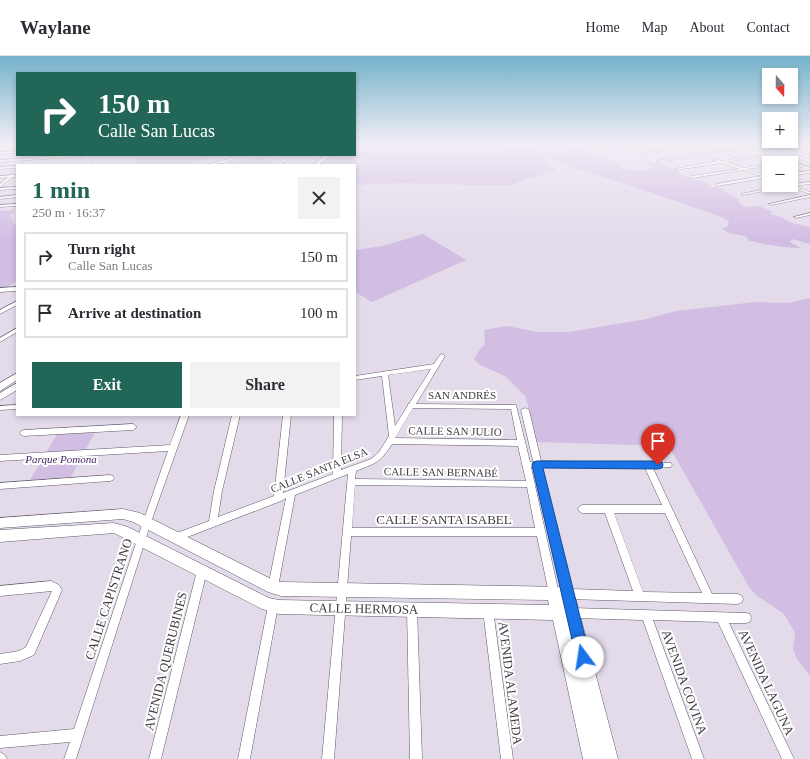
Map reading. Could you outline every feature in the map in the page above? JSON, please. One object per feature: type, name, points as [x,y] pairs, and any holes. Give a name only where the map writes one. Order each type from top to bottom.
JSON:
[{"type":"street","points":[[0,176],[15,176]]},
{"type":"street","points":[[0,186],[15,176]]},
{"type":"street","points":[[692,177],[699,176]]},
{"type":"street","points":[[717,185],[762,178]]},
{"type":"street","points":[[5,182],[16,181]]},
{"type":"street","points":[[798,184],[810,183]]},
{"type":"street","points":[[0,189],[16,188]]},
{"type":"street","points":[[798,188],[810,193]]},
{"type":"street","points":[[743,194],[762,190]]},
{"type":"street","points":[[0,198],[16,196]]},
{"type":"street","points":[[771,204],[810,196]]},
{"type":"street","points":[[0,206],[16,205]]},
{"type":"street","points":[[796,217],[810,214]]},
{"type":"street","points":[[0,290],[16,289]]},
{"type":"street","points":[[0,312],[16,304]]},
{"type":"street","points":[[0,340],[16,331]]},
{"type":"street","name":"CALLE SANTA ELSA","points":[[177,537],[337,476],[378,458],[442,356]]},
{"type":"street","points":[[356,378],[435,366]]},
{"type":"street","points":[[385,374],[391,438]]},
{"type":"street","points":[[0,388],[16,377]]},
{"type":"street","points":[[0,398],[16,387]]},
{"type":"street","name":"SAN ANDRÉS","points":[[410,406],[514,406],[521,443]]},
{"type":"street","points":[[0,408],[16,407]]},
{"type":"street","points":[[525,410],[537,465],[592,759]]},
{"type":"street","name":"CALLE CAPISTRANO","points":[[70,759],[141,540],[184,416]]},
{"type":"street","points":[[213,523],[218,491],[236,416]]},
{"type":"street","points":[[278,499],[287,416]]},
{"type":"street","points":[[337,476],[338,416]]},
{"type":"street","points":[[24,433],[133,427]]},
{"type":"street","name":"CALLE SAN JULIO","points":[[391,438],[521,443]]},
{"type":"street","points":[[521,443],[540,532],[561,594]]},
{"type":"street","points":[[4,458],[172,448]]},
{"type":"street","points":[[526,464],[668,465]]},
{"type":"street","points":[[648,465],[709,598]]},
{"type":"street","points":[[328,759],[352,470]]},
{"type":"street","points":[[0,486],[110,478]]},
{"type":"street","name":"CALLE SAN BERNABÉ","points":[[351,482],[530,484]]},
{"type":"street","points":[[273,587],[291,494]]},
{"type":"street","points":[[582,509],[668,509]]},
{"type":"street","points":[[608,509],[640,596]]},
{"type":"street","name":"CALLE HERMOSA","points":[[0,523],[123,514],[136,517],[273,587],[290,590],[561,594],[738,599]]},
{"type":"street","name":"CALLE HERMOSA","points":[[0,536],[114,528],[124,531],[273,606],[488,610],[746,618]]},
{"type":"street","name":"CALLE SANTA ISABEL","points":[[348,532],[540,532]]},
{"type":"street","name":"AVENIDA QUERUBINES","points":[[155,759],[202,570]]},
{"type":"street","points":[[0,591],[51,586],[56,588],[56,592],[30,651],[20,656],[0,659]]},
{"type":"street","points":[[244,759],[273,606]]},
{"type":"street","points":[[412,609],[416,759]]},
{"type":"street","name":"AVENIDA ALAMEDA","points":[[488,610],[506,759]]},
{"type":"street","points":[[565,613],[609,759]]},
{"type":"street","name":"AVENIDA COVINA","points":[[646,615],[698,759]]},
{"type":"street","name":"AVENIDA LAGUNA","points":[[721,617],[788,759]]},
{"type":"street","points":[[0,742],[78,735]]},
{"type":"green space","points":[[356,176],[537,176],[509,186],[400,183],[356,185]]},
{"type":"green space","points":[[600,176],[684,176],[709,184],[709,186],[719,188],[739,199],[739,203],[746,207],[759,206],[773,212],[769,214],[779,216],[792,223],[810,227],[810,244],[792,239],[790,242],[801,248],[797,248],[783,247],[748,240],[747,237],[724,231],[722,228],[727,227],[729,221],[719,216]]},
{"type":"green space","points":[[15,210],[10,216],[16,226],[16,282],[0,289],[0,211]]},
{"type":"green space","points":[[423,234],[466,260],[372,302],[356,293],[356,250],[383,246]]},
{"type":"green space","points":[[810,298],[810,676],[797,659],[793,649],[795,633],[784,614],[756,595],[749,587],[669,446],[536,442],[526,397],[505,376],[480,365],[474,359],[485,344],[484,330],[507,326],[538,332],[569,332],[647,319],[676,311],[756,302],[788,303]]},
{"type":"green space","name":"Parque Pomona","points":[[96,430],[71,477],[30,480],[59,431]]},
{"type":"route","points":[[583,657],[537,465],[658,465]]}]
